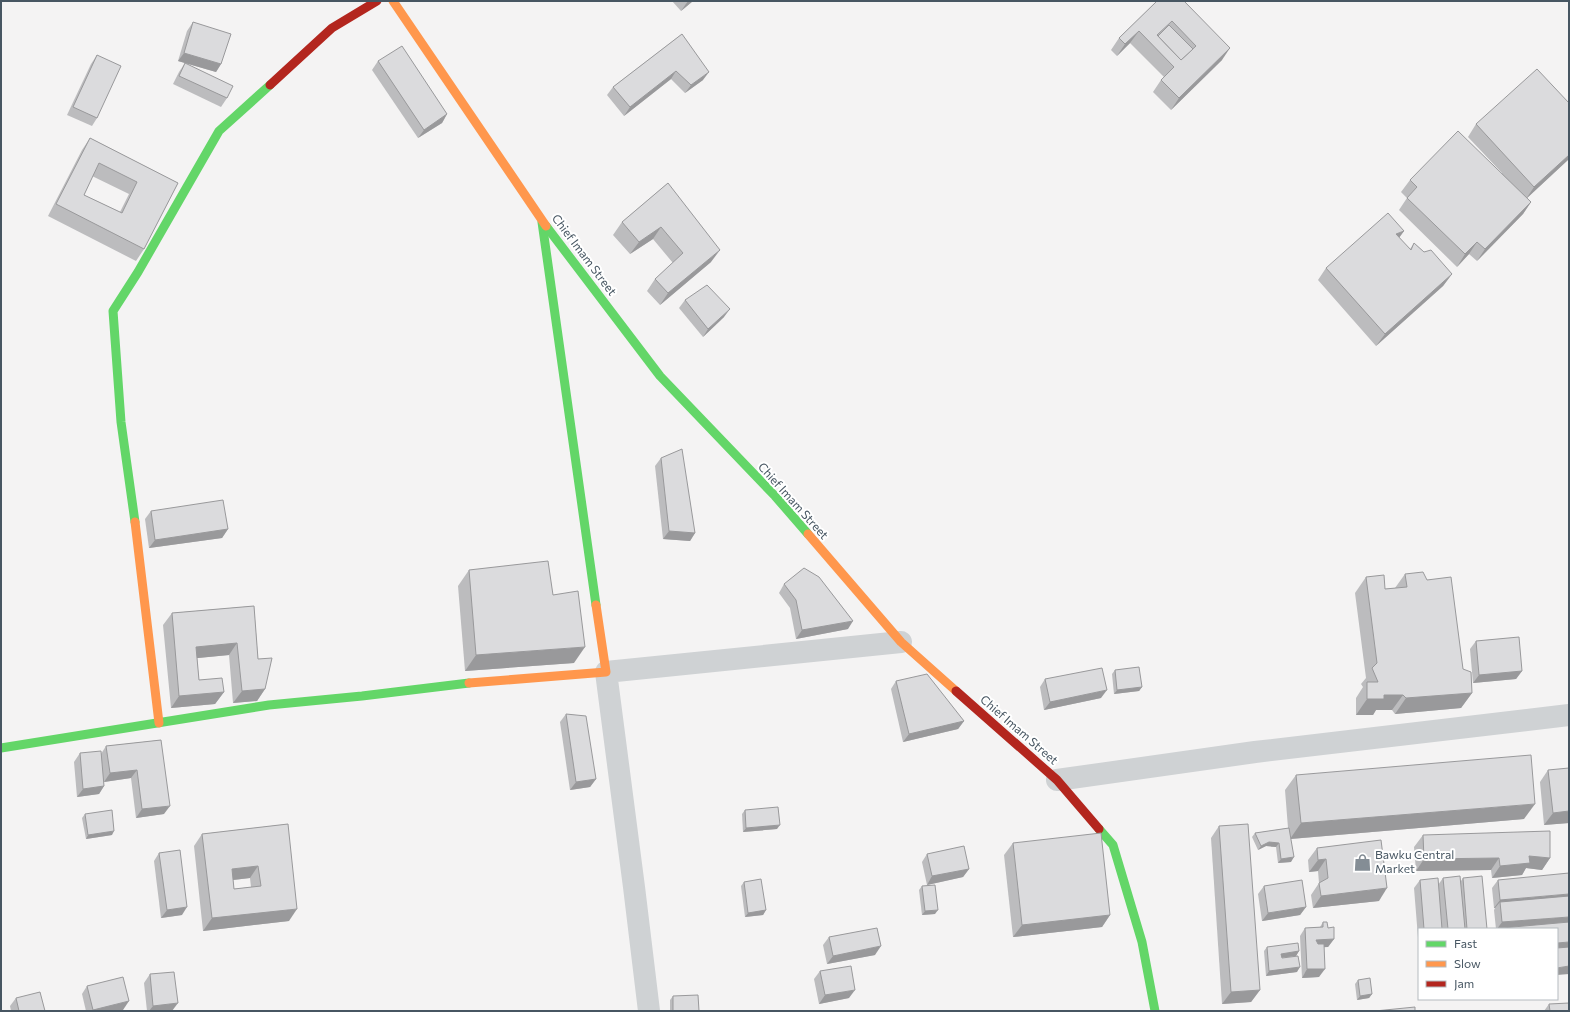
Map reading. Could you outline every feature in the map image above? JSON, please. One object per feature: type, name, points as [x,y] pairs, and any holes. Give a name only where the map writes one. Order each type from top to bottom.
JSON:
[{"type":"street","points":[[159,723],[135,520],[121,422],[113,311],[138,272],[219,131],[332,28],[377,1]]},
{"type":"street","name":"Chief Imam Street","points":[[393,1],[486,136],[542,221],[660,376],[775,496],[901,642],[1057,780],[1112,845],[1142,942],[1155,1011]]},
{"type":"street","points":[[542,221],[606,672],[649,1011]]},
{"type":"street","points":[[1,748],[269,705],[362,696],[468,683],[606,672],[901,642]]},
{"type":"street","points":[[1057,780],[1255,752],[1569,715]]},
{"type":"building","points":[[1157,1],[1184,1],[1230,48],[1179,98],[1161,80],[1174,67],[1139,31],[1125,44],[1119,38]],"holes":[[[1172,21],[1196,46],[1181,60],[1157,35]]]},
{"type":"building","points":[[193,22],[231,34],[221,64],[184,53]]},
{"type":"building","points":[[1169,25],[1193,49],[1181,60],[1158,36]]},
{"type":"building","points":[[682,34],[709,72],[691,85],[676,71],[630,107],[613,87]]},
{"type":"building","points":[[402,46],[447,114],[424,130],[378,61]]},
{"type":"building","points":[[97,55],[121,66],[97,118],[73,107]]},
{"type":"building","points":[[185,63],[233,86],[227,98],[179,76]]},
{"type":"building","points":[[1537,69],[1569,103],[1569,155],[1534,187],[1476,124]]},
{"type":"building","points":[[1458,131],[1531,202],[1485,249],[1477,242],[1465,254],[1407,198],[1417,187],[1410,180]]},
{"type":"building","points":[[90,138],[178,183],[144,249],[56,204]],"holes":[[[99,163],[137,182],[122,213],[84,195]]]},
{"type":"building","points":[[668,183],[720,250],[668,293],[655,279],[683,253],[661,227],[639,242],[622,222]]},
{"type":"building","points":[[1388,213],[1404,231],[1396,234],[1411,250],[1414,243],[1424,252],[1431,250],[1452,274],[1385,334],[1326,268]]},
{"type":"building","points":[[707,285],[730,309],[708,329],[685,300]]},
{"type":"building","points":[[682,449],[695,533],[669,531],[661,458]]},
{"type":"building","points":[[223,500],[228,529],[155,540],[151,511]]},
{"type":"building","points":[[548,561],[553,595],[578,591],[585,647],[476,655],[469,570]]},
{"type":"building","points":[[804,568],[819,577],[853,621],[802,630],[796,600],[784,584]]},
{"type":"building","points":[[1423,572],[1427,580],[1451,577],[1463,669],[1471,672],[1472,693],[1406,698],[1403,695],[1384,695],[1384,699],[1367,699],[1367,682],[1378,682],[1372,668],[1377,663],[1366,577],[1384,575],[1385,589],[1407,587],[1405,574]]},
{"type":"building","points":[[254,606],[258,659],[272,658],[265,689],[242,691],[237,643],[196,647],[199,680],[222,678],[224,692],[179,696],[172,613]]},
{"type":"building","points":[[1519,637],[1522,671],[1479,675],[1476,641]]},
{"type":"building","points":[[1139,667],[1142,687],[1117,690],[1115,670]]},
{"type":"building","points":[[1102,668],[1107,690],[1050,702],[1045,679]]},
{"type":"building","points":[[927,674],[964,721],[909,734],[896,681]]},
{"type":"building","points":[[566,714],[586,716],[596,779],[576,782]]},
{"type":"building","points":[[161,740],[170,806],[142,809],[137,770],[110,773],[106,746]]},
{"type":"building","points":[[101,751],[104,786],[83,789],[80,753]]},
{"type":"building","points":[[1531,755],[1535,804],[1301,823],[1296,775]]},
{"type":"building","points":[[1569,768],[1569,811],[1553,813],[1548,770]]},
{"type":"building","points":[[778,807],[780,825],[746,828],[745,810]]},
{"type":"building","points":[[112,810],[114,831],[88,835],[85,814]]},
{"type":"building","points":[[288,824],[297,909],[212,918],[202,834]],"holes":[[[258,866],[261,886],[234,889],[232,869]]]},
{"type":"building","points":[[1248,824],[1260,990],[1231,992],[1219,826]]},
{"type":"building","points":[[1289,828],[1294,857],[1281,859],[1279,843],[1269,842],[1261,846],[1255,833]]},
{"type":"building","points":[[1550,831],[1550,858],[1529,856],[1530,863],[1500,866],[1499,858],[1424,859],[1423,835]]},
{"type":"building","points":[[1101,833],[1110,915],[1022,925],[1013,843]]},
{"type":"building","points":[[1381,840],[1387,888],[1321,896],[1319,883],[1328,878],[1326,859],[1318,860],[1317,848]]},
{"type":"building","points":[[964,846],[969,869],[932,876],[927,854]]},
{"type":"building","points":[[180,850],[187,907],[167,910],[159,853]]},
{"type":"building","points":[[1569,873],[1569,894],[1500,900],[1498,880]]},
{"type":"building","points":[[1460,876],[1465,928],[1448,928],[1443,878]]},
{"type":"building","points":[[1482,876],[1487,928],[1467,928],[1463,878]]},
{"type":"building","points":[[1438,878],[1442,928],[1424,928],[1420,880]]},
{"type":"building","points":[[761,879],[766,910],[748,913],[744,882]]},
{"type":"building","points":[[1302,880],[1306,907],[1268,913],[1264,886]]},
{"type":"building","points":[[935,885],[938,910],[925,911],[922,886]]},
{"type":"building","points":[[1569,896],[1569,917],[1502,922],[1500,902]]},
{"type":"building","points":[[1323,922],[1327,922],[1328,928],[1334,927],[1334,939],[1316,940],[1318,944],[1324,944],[1325,969],[1307,969],[1305,928],[1323,927]]},
{"type":"building","points":[[1569,922],[1569,942],[1558,943],[1558,928],[1502,928]]},
{"type":"building","points":[[877,928],[881,946],[833,956],[829,937]]},
{"type":"building","points":[[1298,943],[1299,951],[1281,954],[1282,958],[1298,956],[1300,967],[1269,971],[1267,947]]},
{"type":"building","points":[[1569,947],[1569,966],[1558,968],[1558,948]]},
{"type":"building","points":[[851,966],[855,990],[825,995],[820,971]]},
{"type":"building","points":[[174,972],[178,1003],[153,1006],[150,974]]},
{"type":"building","points":[[123,977],[129,1001],[93,1010],[87,986]]},
{"type":"building","points":[[1370,978],[1372,994],[1360,996],[1358,980]]},
{"type":"building","points":[[40,992],[45,1011],[19,1011],[16,998]]},
{"type":"building","points":[[698,995],[699,1011],[673,1011],[673,996]]},
{"type":"building","points":[[1569,1003],[1569,1011],[1550,1011],[1549,1004]]},
{"type":"building","points":[[1415,1007],[1415,1011],[1375,1011]]},
{"type":"traffic: fast","points":[[135,522],[121,422],[113,311],[138,272],[219,131],[270,85]]},
{"type":"traffic: fast","points":[[542,222],[596,605]]},
{"type":"traffic: fast","points":[[546,226],[660,376],[775,496],[808,534]]},
{"type":"traffic: fast","points":[[1,748],[269,705],[362,696],[469,683]]},
{"type":"traffic: fast","points":[[1099,829],[1113,845],[1142,942],[1155,1011]]},
{"type":"traffic: slow","points":[[393,1],[546,226]]},
{"type":"traffic: slow","points":[[135,522],[159,723]]},
{"type":"traffic: slow","points":[[808,534],[901,642],[956,691]]},
{"type":"traffic: slow","points":[[469,683],[606,672],[596,605]]},
{"type":"traffic: jam","points":[[270,85],[332,28],[377,1]]},
{"type":"traffic: jam","points":[[956,691],[1057,780],[1099,829]]},
{"type":"place","name":"Bawku Central Market","points":[[1362,862]]}]
